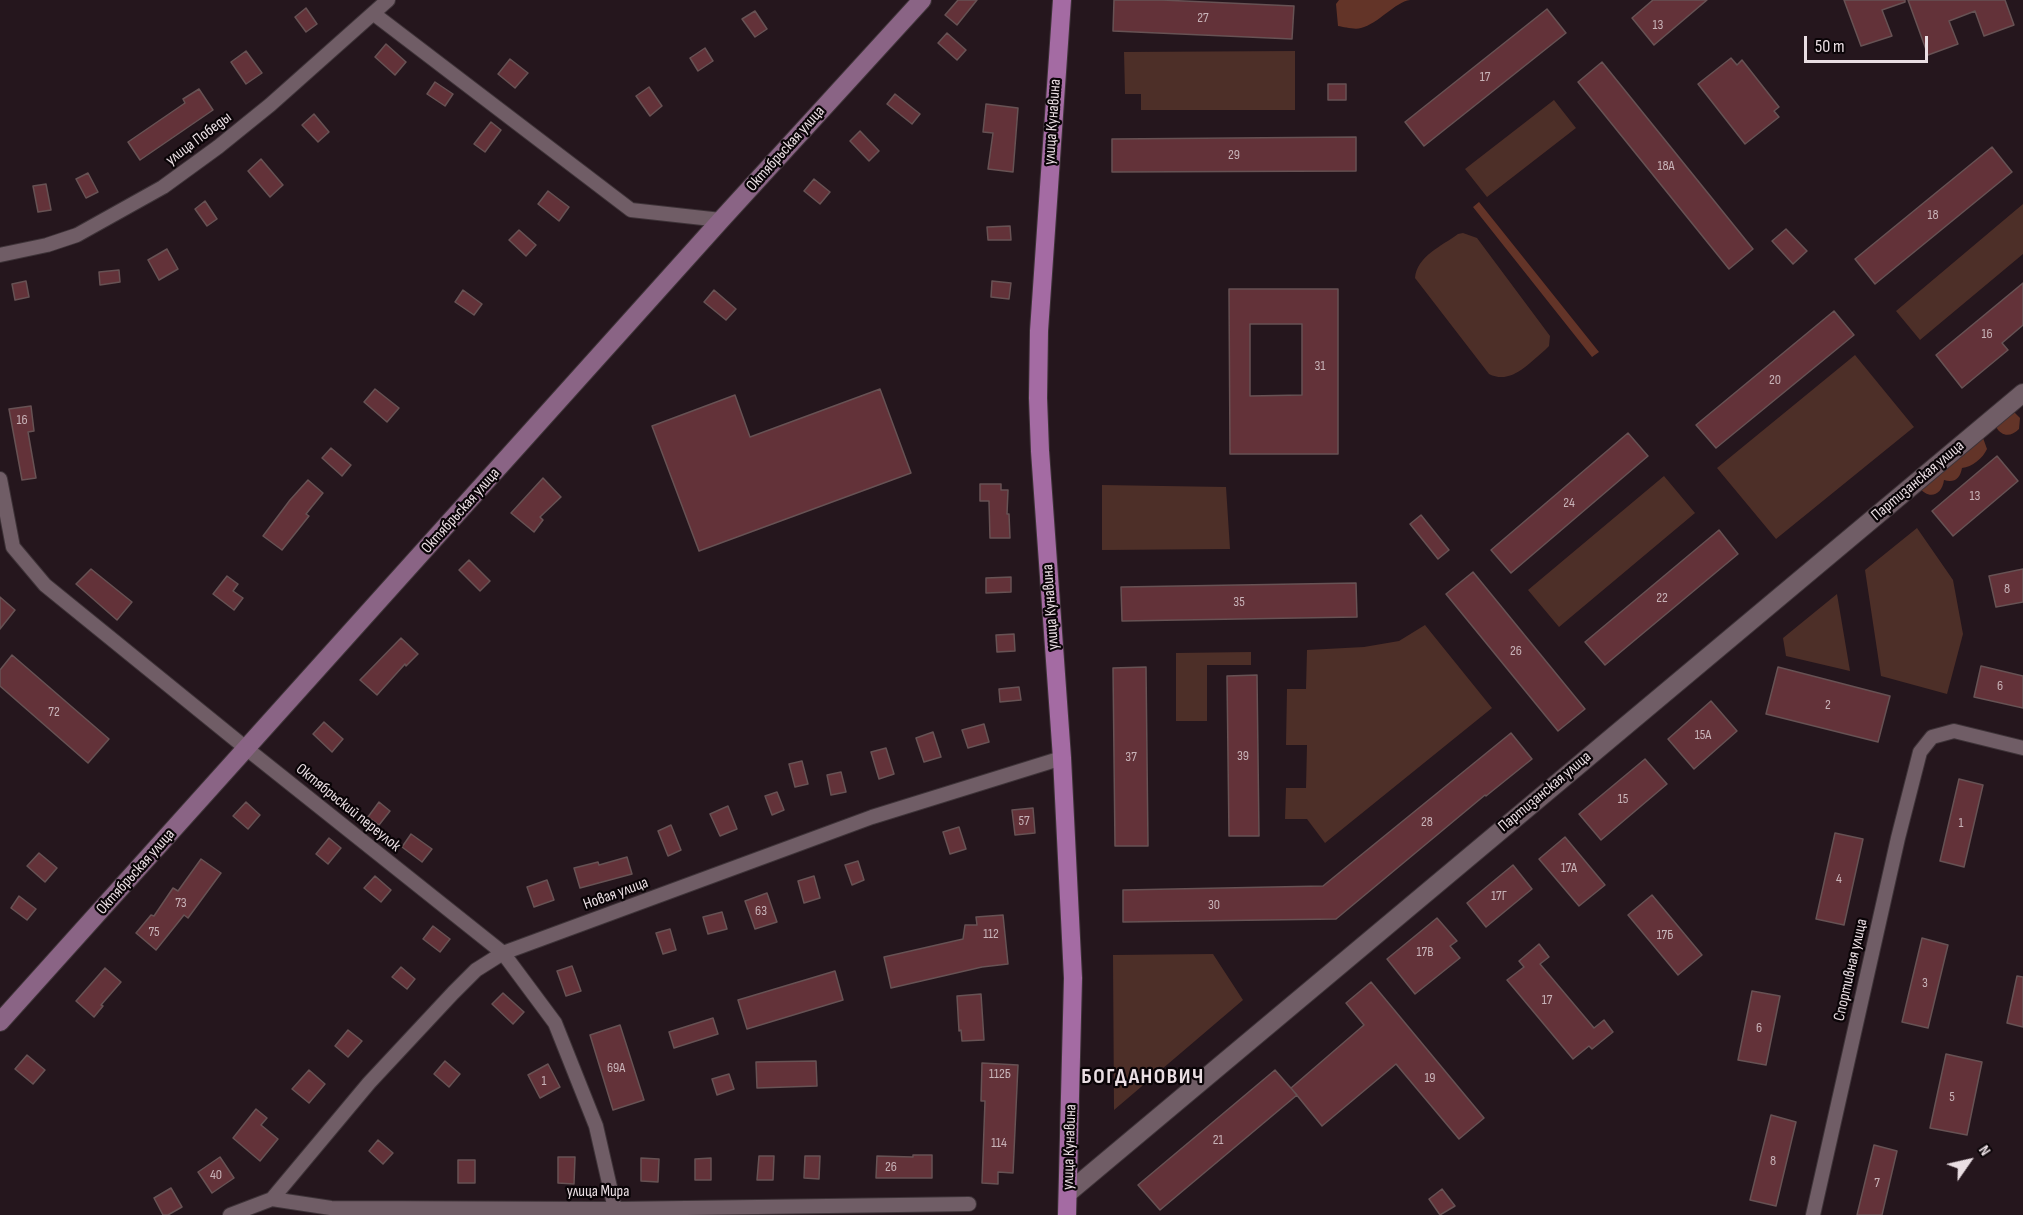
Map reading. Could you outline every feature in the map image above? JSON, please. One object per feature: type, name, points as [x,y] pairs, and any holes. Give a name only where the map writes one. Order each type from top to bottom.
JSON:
[{"type":"main road","name":"Октябрьская улица","points":[[0,1022],[721,220],[922,0]]},
{"type":"main road","name":"улица Кунавина","points":[[1062,0],[1039,331],[1038,398],[1062,758],[1073,978],[1068,1215]]},
{"type":"street","name":"улица Победы","points":[[0,255],[47,245],[77,235],[164,187],[261,112],[388,0]]},
{"type":"street","points":[[374,14],[631,210],[721,220]]},
{"type":"street","name":"Партизанская улица","points":[[1068,1193],[2023,393]]},
{"type":"street","name":"Октябрьский переулок","points":[[0,478],[7,547],[45,585],[503,953],[555,1023],[596,1126],[615,1209]]},
{"type":"street","name":"Спортивная улица","points":[[1813,1215],[1898,838],[1920,752],[1932,738],[1953,730],[2023,748]]},
{"type":"street","name":"Новая улица","points":[[272,1199],[369,1083],[437,1009],[476,970],[503,953],[872,818],[1062,758]]},
{"type":"street","name":"улица Мира","points":[[231,1215],[272,1199],[331,1208],[615,1209],[969,1204]]},
{"type":"shaded area","points":[[1339,0],[1410,0],[1398,5],[1367,26],[1356,29],[1338,26],[1336,4]]},
{"type":"shaded area","points":[[1295,51],[1295,110],[1141,110],[1141,94],[1125,94],[1124,52]]},
{"type":"shaded area","points":[[1554,100],[1576,128],[1487,197],[1465,169]]},
{"type":"shaded area","points":[[1479,202],[1599,352],[1592,357],[1473,207]]},
{"type":"shaded area","points":[[2023,204],[2023,254],[1920,340],[1896,311]]},
{"type":"shaded area","points":[[1463,233],[1477,238],[1550,336],[1549,346],[1526,367],[1512,375],[1497,377],[1489,374],[1415,278],[1425,258],[1438,247]]},
{"type":"shaded area","points":[[1855,355],[1914,427],[1776,539],[1717,468]]},
{"type":"shaded area","points":[[2012,410],[2020,418],[2019,429],[2010,435],[2004,434],[1996,427]]},
{"type":"shaded area","points":[[1983,438],[1987,449],[1980,459],[1962,468],[1956,479],[1944,480],[1938,493],[1926,494],[1919,487]]},
{"type":"shaded area","points":[[1664,476],[1695,513],[1559,627],[1528,590]]},
{"type":"shaded area","points":[[1102,485],[1226,487],[1230,549],[1102,550]]},
{"type":"shaded area","points":[[1917,528],[1953,580],[1963,634],[1947,694],[1881,676],[1865,570]]},
{"type":"shaded area","points":[[1837,594],[1850,671],[1786,656],[1783,638]]},
{"type":"shaded area","points":[[1425,625],[1492,708],[1325,843],[1307,819],[1285,819],[1286,788],[1306,788],[1307,745],[1286,745],[1287,689],[1306,689],[1307,650],[1364,647],[1399,641]]},
{"type":"shaded area","points":[[1251,652],[1251,665],[1207,665],[1207,721],[1176,721],[1176,653]]},
{"type":"shaded area","points":[[1213,954],[1243,1000],[1114,1110],[1113,955]]},
{"type":"building","points":[[958,0],[977,0],[957,25],[945,15]]},
{"type":"building","points":[[1114,0],[1294,6],[1292,39],[1113,31]]},
{"type":"building","points":[[1653,0],[1707,0],[1654,45],[1632,18]]},
{"type":"building","points":[[1844,0],[1905,0],[1905,2],[1882,10],[1892,36],[1861,46]]},
{"type":"building","points":[[1908,0],[2005,0],[2014,25],[1984,36],[1975,11],[1949,21],[1958,44],[1928,55]]},
{"type":"building","points":[[306,8],[317,24],[306,32],[295,17]]},
{"type":"building","points":[[1547,9],[1566,33],[1424,146],[1405,122]]},
{"type":"building","points":[[755,11],[767,29],[755,37],[742,19]]},
{"type":"building","points":[[947,33],[966,50],[957,60],[938,43]]},
{"type":"building","points":[[386,44],[406,62],[395,75],[375,57]]},
{"type":"building","points":[[705,48],[713,61],[698,71],[690,58]]},
{"type":"building","points":[[246,51],[262,73],[246,84],[231,62]]},
{"type":"building","points":[[1731,58],[1737,65],[1742,60],[1779,107],[1774,111],[1779,117],[1745,144],[1698,84]]},
{"type":"building","points":[[510,59],[528,73],[515,88],[498,74]]},
{"type":"building","points":[[1602,62],[1753,249],[1729,269],[1578,82]]},
{"type":"building","points":[[435,82],[453,94],[445,106],[427,94]]},
{"type":"building","points":[[1328,84],[1346,84],[1346,100],[1328,100]]},
{"type":"building","points":[[649,87],[662,106],[650,116],[636,96]]},
{"type":"building","points":[[199,89],[213,110],[140,160],[128,142],[185,103],[183,99]]},
{"type":"building","points":[[895,94],[920,114],[912,124],[887,104]]},
{"type":"building","points":[[986,104],[1018,108],[1013,172],[988,169],[993,133],[983,132]]},
{"type":"building","points":[[314,114],[329,132],[318,142],[302,125]]},
{"type":"building","points":[[491,122],[501,130],[485,152],[474,144]]},
{"type":"building","points":[[860,131],[879,151],[869,161],[850,141]]},
{"type":"building","points":[[1356,137],[1356,171],[1112,172],[1112,139]]},
{"type":"building","points":[[1992,147],[2012,172],[1875,284],[1855,259]]},
{"type":"building","points":[[261,159],[283,185],[270,197],[248,171]]},
{"type":"building","points":[[88,173],[98,192],[86,198],[76,179]]},
{"type":"building","points":[[814,179],[830,192],[820,204],[804,191]]},
{"type":"building","points":[[46,184],[51,210],[38,212],[33,186]]},
{"type":"building","points":[[548,191],[569,207],[559,221],[538,204]]},
{"type":"building","points":[[205,201],[217,219],[207,226],[195,209]]},
{"type":"building","points":[[1010,226],[1011,240],[988,240],[987,227]]},
{"type":"building","points":[[1786,229],[1807,251],[1793,264],[1772,241]]},
{"type":"building","points":[[519,230],[536,245],[526,256],[509,240]]},
{"type":"building","points":[[167,249],[178,269],[159,280],[148,260]]},
{"type":"building","points":[[119,270],[120,282],[100,285],[99,272]]},
{"type":"building","points":[[26,281],[29,297],[15,300],[12,284]]},
{"type":"building","points":[[992,281],[1011,283],[1009,299],[991,297]]},
{"type":"building","points":[[2023,283],[2023,325],[2002,343],[2008,350],[1962,388],[1936,355]]},
{"type":"building","points":[[1229,289],[1338,289],[1338,454],[1230,454]],"holes":[[[1250,324],[1302,324],[1302,395],[1250,396]]]},
{"type":"building","points":[[463,290],[482,304],[474,315],[455,302]]},
{"type":"building","points":[[714,290],[736,309],[726,320],[704,302]]},
{"type":"building","points":[[1834,311],[1854,335],[1716,448],[1696,425]]},
{"type":"building","points":[[375,389],[399,408],[387,422],[364,402]]},
{"type":"building","points":[[880,389],[911,473],[699,551],[652,426],[735,395],[750,437]]},
{"type":"building","points":[[31,406],[34,431],[28,432],[36,478],[22,480],[9,409]]},
{"type":"building","points":[[1628,433],[1648,456],[1511,573],[1491,550]]},
{"type":"building","points":[[331,448],[351,465],[342,476],[322,458]]},
{"type":"building","points":[[1997,456],[2018,481],[1953,536],[1932,511]]},
{"type":"building","points":[[543,478],[561,497],[540,517],[543,520],[534,532],[511,513]]},
{"type":"building","points":[[308,480],[323,493],[306,514],[309,516],[282,550],[263,536]]},
{"type":"building","points":[[980,484],[1001,484],[1001,490],[1008,490],[1007,514],[1009,514],[1010,538],[990,538],[989,501],[980,501]]},
{"type":"building","points":[[1421,515],[1449,550],[1438,559],[1410,524]]},
{"type":"building","points":[[1719,530],[1738,554],[1605,665],[1585,642]]},
{"type":"building","points":[[469,560],[490,581],[480,591],[459,570]]},
{"type":"building","points":[[91,569],[132,602],[117,620],[76,584]]},
{"type":"building","points":[[2023,569],[2023,602],[1996,607],[1989,576]]},
{"type":"building","points":[[1473,572],[1585,709],[1558,731],[1446,594]]},
{"type":"building","points":[[227,576],[238,584],[233,591],[243,598],[234,610],[213,594]]},
{"type":"building","points":[[1011,577],[1011,592],[986,593],[986,578]]},
{"type":"building","points":[[1356,583],[1357,617],[1122,621],[1121,587]]},
{"type":"building","points":[[0,597],[15,610],[0,629]]},
{"type":"building","points":[[1014,634],[1015,651],[997,652],[996,635]]},
{"type":"building","points":[[401,638],[418,654],[406,666],[405,664],[377,695],[360,680]]},
{"type":"building","points":[[12,655],[109,739],[88,763],[0,686],[0,670]]},
{"type":"building","points":[[1981,666],[2023,676],[2023,708],[1974,697]]},
{"type":"building","points":[[1146,667],[1148,846],[1115,846],[1113,668]]},
{"type":"building","points":[[1778,667],[1890,696],[1878,742],[1766,714]]},
{"type":"building","points":[[1257,675],[1259,836],[1229,836],[1227,676]]},
{"type":"building","points":[[1019,687],[1021,700],[1000,702],[999,689]]},
{"type":"building","points":[[1711,701],[1737,731],[1694,769],[1668,739]]},
{"type":"building","points":[[324,722],[343,739],[332,752],[313,734]]},
{"type":"building","points":[[984,724],[989,742],[968,748],[962,730]]},
{"type":"building","points":[[933,732],[941,757],[924,762],[916,738]]},
{"type":"building","points":[[1511,733],[1532,759],[1485,795],[1336,919],[1123,922],[1123,890],[1323,886]]},
{"type":"building","points":[[886,748],[894,774],[879,779],[871,752]]},
{"type":"building","points":[[1645,759],[1667,784],[1601,840],[1579,814]]},
{"type":"building","points":[[802,761],[808,784],[795,787],[789,764]]},
{"type":"building","points":[[841,772],[846,792],[831,795],[827,775]]},
{"type":"building","points":[[1959,779],[1983,785],[1964,867],[1940,861]]},
{"type":"building","points":[[777,792],[784,810],[772,815],[765,796]]},
{"type":"building","points":[[246,802],[260,815],[248,829],[233,816]]},
{"type":"building","points":[[379,802],[390,811],[379,825],[368,817]]},
{"type":"building","points":[[728,806],[737,829],[720,836],[710,814]]},
{"type":"building","points":[[1033,808],[1035,833],[1015,835],[1012,810]]},
{"type":"building","points":[[671,825],[681,850],[668,856],[658,831]]},
{"type":"building","points":[[959,827],[966,849],[950,854],[943,832]]},
{"type":"building","points":[[1835,833],[1863,839],[1844,925],[1816,919]]},
{"type":"building","points":[[411,834],[432,849],[422,862],[402,847]]},
{"type":"building","points":[[1565,837],[1605,885],[1579,906],[1539,859]]},
{"type":"building","points":[[329,838],[341,848],[328,864],[316,854]]},
{"type":"building","points":[[39,853],[57,868],[45,882],[27,866]]},
{"type":"building","points":[[627,857],[632,874],[580,888],[574,868],[598,862],[599,865]]},
{"type":"building","points":[[201,859],[221,873],[188,918],[184,915],[156,950],[136,933],[151,915],[154,916],[173,888],[178,891]]},
{"type":"building","points":[[858,861],[864,880],[852,885],[845,865]]},
{"type":"building","points":[[1513,865],[1532,889],[1486,927],[1467,903]]},
{"type":"building","points":[[375,876],[391,890],[381,902],[364,888]]},
{"type":"building","points":[[814,876],[820,898],[804,903],[798,881]]},
{"type":"building","points":[[547,880],[554,900],[534,907],[527,887]]},
{"type":"building","points":[[767,893],[777,922],[755,929],[745,901]]},
{"type":"building","points":[[1652,895],[1702,955],[1678,975],[1628,915]]},
{"type":"building","points":[[19,896],[36,909],[27,920],[11,908]]},
{"type":"building","points":[[722,912],[727,929],[708,934],[703,917]]},
{"type":"building","points":[[1003,915],[1008,964],[982,967],[891,988],[884,957],[963,939],[965,925],[977,925],[976,917]]},
{"type":"building","points":[[1437,918],[1457,941],[1450,946],[1460,958],[1415,994],[1387,959]]},
{"type":"building","points":[[433,926],[450,939],[440,952],[423,939]]},
{"type":"building","points":[[670,929],[676,950],[663,954],[656,933]]},
{"type":"building","points":[[1922,938],[1948,945],[1928,1028],[1902,1022]]},
{"type":"building","points":[[1539,944],[1549,957],[1540,964],[1594,1028],[1604,1020],[1613,1032],[1592,1049],[1589,1046],[1573,1059],[1507,980],[1524,967],[1519,961]]},
{"type":"building","points":[[572,966],[581,991],[566,996],[557,971]]},
{"type":"building","points":[[401,967],[415,979],[407,989],[392,977]]},
{"type":"building","points":[[105,968],[121,982],[94,1017],[76,1001]]},
{"type":"building","points":[[835,971],[843,1000],[747,1029],[738,1000]]},
{"type":"building","points":[[2017,976],[2023,977],[2023,1027],[2007,1023]]},
{"type":"building","points":[[1371,982],[1484,1118],[1459,1139],[1396,1064],[1322,1126],[1291,1088],[1364,1025],[1346,1003]]},
{"type":"building","points":[[1752,991],[1780,996],[1766,1065],[1738,1060]]},
{"type":"building","points":[[503,993],[524,1012],[513,1024],[492,1004]]},
{"type":"building","points":[[981,994],[984,1040],[962,1041],[961,1030],[959,1031],[957,996]]},
{"type":"building","points":[[713,1018],[718,1034],[674,1048],[669,1032]]},
{"type":"building","points":[[620,1025],[644,1100],[613,1110],[590,1035]]},
{"type":"building","points":[[348,1030],[362,1041],[348,1057],[335,1046]]},
{"type":"building","points":[[1946,1054],[1982,1062],[1967,1135],[1930,1128]]},
{"type":"building","points":[[27,1055],[45,1070],[33,1084],[15,1069]]},
{"type":"building","points":[[445,1061],[460,1074],[449,1087],[434,1074]]},
{"type":"building","points":[[816,1061],[817,1086],[757,1088],[756,1062]]},
{"type":"building","points":[[982,1063],[1018,1065],[1013,1173],[998,1172],[998,1184],[982,1183],[985,1101],[981,1101]]},
{"type":"building","points":[[548,1064],[560,1087],[540,1098],[528,1075]]},
{"type":"building","points":[[309,1070],[325,1084],[309,1103],[292,1089]]},
{"type":"building","points":[[1275,1070],[1297,1095],[1160,1210],[1138,1185]]},
{"type":"building","points":[[729,1074],[734,1089],[717,1095],[712,1079]]},
{"type":"building","points":[[256,1109],[267,1118],[261,1125],[278,1139],[260,1161],[233,1138]]},
{"type":"building","points":[[1771,1115],[1796,1122],[1776,1206],[1750,1200]]},
{"type":"building","points":[[378,1140],[393,1153],[383,1164],[369,1151]]},
{"type":"building","points":[[1874,1145],[1897,1151],[1882,1215],[1857,1215]]},
{"type":"building","points":[[913,1155],[932,1155],[932,1178],[876,1178],[877,1156],[913,1157]]},
{"type":"building","points":[[759,1156],[774,1156],[773,1180],[757,1180]]},
{"type":"building","points":[[805,1156],[820,1156],[819,1179],[804,1178]]},
{"type":"building","points":[[220,1157],[234,1178],[212,1193],[198,1172]]},
{"type":"building","points":[[558,1157],[575,1157],[574,1184],[558,1183]]},
{"type":"building","points":[[641,1158],[659,1159],[658,1182],[641,1181]]},
{"type":"building","points":[[711,1158],[711,1180],[695,1180],[695,1159]]},
{"type":"building","points":[[458,1160],[475,1160],[475,1183],[458,1183]]},
{"type":"building","points":[[171,1188],[182,1207],[168,1215],[163,1215],[154,1198]]},
{"type":"building","points":[[1442,1189],[1455,1206],[1440,1215],[1429,1199]]},
{"type":"district","name":"БОГДАНОВИЧ","points":[[1143,1077]]}]
